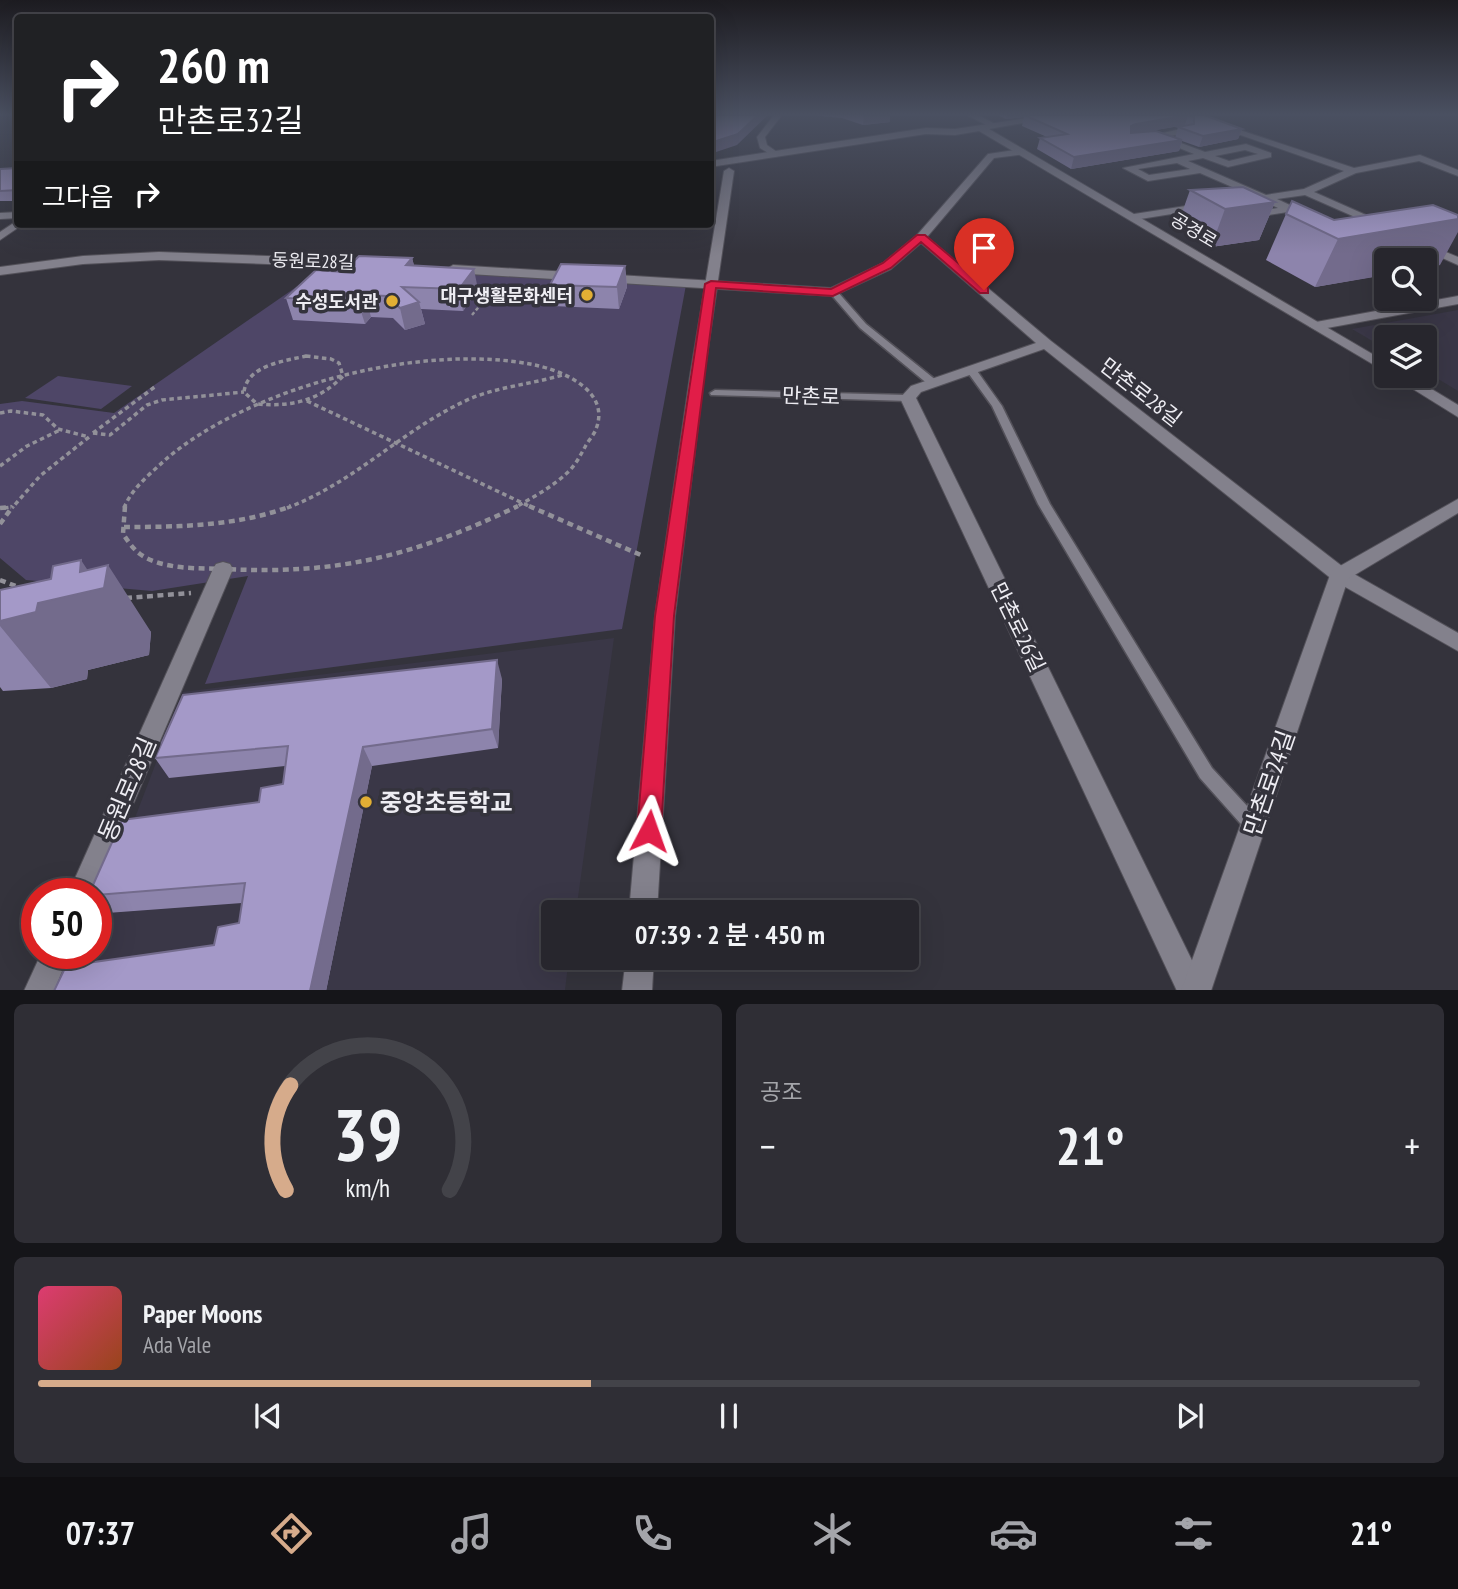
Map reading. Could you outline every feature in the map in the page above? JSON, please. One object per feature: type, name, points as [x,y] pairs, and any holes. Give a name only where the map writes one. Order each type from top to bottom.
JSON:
[{"type":"street","points":[[644,900],[664,616],[711,284],[720,172],[790,161]]},
{"type":"street","points":[[434,267],[833,292],[887,265],[921,237],[986,161]]},
{"type":"street","name":"공경로","points":[[1037,161],[1374,361]]},
{"type":"street","points":[[1170,161],[1128,168],[1148,178],[1201,170]]},
{"type":"street","points":[[1181,161],[1290,209],[1241,216]]},
{"type":"street","points":[[1221,161],[1228,164],[1240,161]]},
{"type":"street","points":[[1324,161],[1353,171]]},
{"type":"street","points":[[1227,203],[1306,192],[1353,171],[1404,161]]},
{"type":"street","points":[[1428,161],[1458,173]]},
{"type":"street","points":[[1306,192],[1395,232]]},
{"type":"street","points":[[1134,217],[1214,205]]},
{"type":"street","points":[[1175,211],[1191,219]]},
{"type":"street","points":[[0,237],[14,226]]},
{"type":"street","name":"만촌로28길","points":[[921,237],[1046,344],[1340,575]]},
{"type":"street","points":[[1408,238],[1458,261]]},
{"type":"street","name":"동원로28길","points":[[0,271],[83,260],[159,256],[393,265]]},
{"type":"street","points":[[1316,326],[1458,300]]},
{"type":"street","points":[[908,398],[916,389],[1046,344]]},
{"type":"street","points":[[1419,388],[1458,412]]},
{"type":"street","name":"만촌로26길","points":[[908,398],[1194,990]]},
{"type":"street","points":[[1340,575],[1455,510]]},
{"type":"street","name":"동원로28길","points":[[88,878],[223,569]]},
{"type":"street","points":[[1340,575],[1458,643]]},
{"type":"street","name":"만촌로24길","points":[[1194,990],[1254,826],[1340,575]]},
{"type":"street","points":[[39,990],[48,969]]},
{"type":"street","points":[[637,990],[639,970]]},
{"type":"lane","points":[[833,292],[863,326],[933,383]]},
{"type":"lane","points":[[971,370],[997,406],[1044,504],[1206,773],[1254,826]]},
{"type":"lane","name":"만촌로","points":[[715,393],[908,398]]},
{"type":"path","points":[[472,315],[492,290],[492,287],[486,285],[490,278]]},
{"type":"path","points":[[244,392],[245,384],[252,375],[291,358],[306,356],[331,359],[339,363],[343,376]]},
{"type":"path","points":[[480,359],[529,363],[584,385],[596,403],[597,427],[566,475],[523,503],[460,532],[378,558],[331,568],[269,571],[196,568],[143,557],[123,534],[124,506],[138,486],[167,456],[237,413],[343,376],[440,360],[480,359]]},
{"type":"path","points":[[124,527],[184,527],[259,515],[335,487],[397,443],[467,400],[564,375]]},
{"type":"path","points":[[0,413],[11,411],[43,415],[60,430],[110,435],[147,405],[162,400],[244,392],[257,404],[273,406],[307,401],[329,390],[343,376]]},
{"type":"path","points":[[0,524],[11,507],[43,471],[156,386]]},
{"type":"path","points":[[307,401],[523,503],[643,556]]},
{"type":"path","points":[[0,466],[27,446],[60,430]]},
{"type":"path","points":[[0,508],[11,507]]},
{"type":"path","points":[[0,580],[30,592]]},
{"type":"path","points":[[121,598],[193,593]]},
{"type":"shaded area","points":[[328,265],[686,285],[622,629],[205,684],[248,576],[152,591],[26,580],[0,558],[0,404],[22,401],[114,413]]},
{"type":"shaded area","points":[[1458,310],[1458,391],[1437,378],[1437,325],[1374,325]]},
{"type":"shaded area","points":[[1374,325],[1374,342],[1352,329]]},
{"type":"shaded area","points":[[58,376],[132,386],[101,409],[25,398]]},
{"type":"shaded area","name":"중앙초등학교","points":[[614,638],[578,900],[541,900],[541,970],[567,970],[565,990],[69,990],[77,969],[112,969],[112,878],[183,692]]},
{"type":"building","points":[[14,168],[14,190],[0,191],[0,169]]},
{"type":"building","points":[[1243,187],[1275,202],[1225,209],[1190,190]]},
{"type":"building","points":[[1292,201],[1334,220],[1433,205],[1458,215],[1458,219],[1338,239],[1286,214]]},
{"type":"building","points":[[359,256],[412,258],[406,265],[474,269],[459,289],[402,287],[419,302],[400,308],[387,296],[365,295],[358,302],[286,298],[316,270],[343,272]]},
{"type":"building","points":[[561,264],[625,266],[617,287],[550,285]]},
{"type":"building","points":[[81,560],[80,572],[108,565],[104,588],[38,603],[36,612],[0,621],[0,590],[51,579],[53,566]]},
{"type":"building","points":[[497,660],[492,729],[363,747],[310,990],[54,990],[65,969],[112,969],[112,959],[214,945],[218,927],[239,923],[245,883],[112,894],[112,878],[96,878],[122,820],[259,802],[261,788],[283,784],[288,746],[155,758],[183,695]]},
{"type":"place","name":"대구생활문화센터","points":[[587,295]]},
{"type":"place","name":"수성도서관","points":[[392,301]]},
{"type":"place","name":"중앙초등학교","points":[[366,802]]},
{"type":"route","points":[[649,831],[664,616],[711,284],[833,292],[887,265],[921,237],[984,290]]}]
